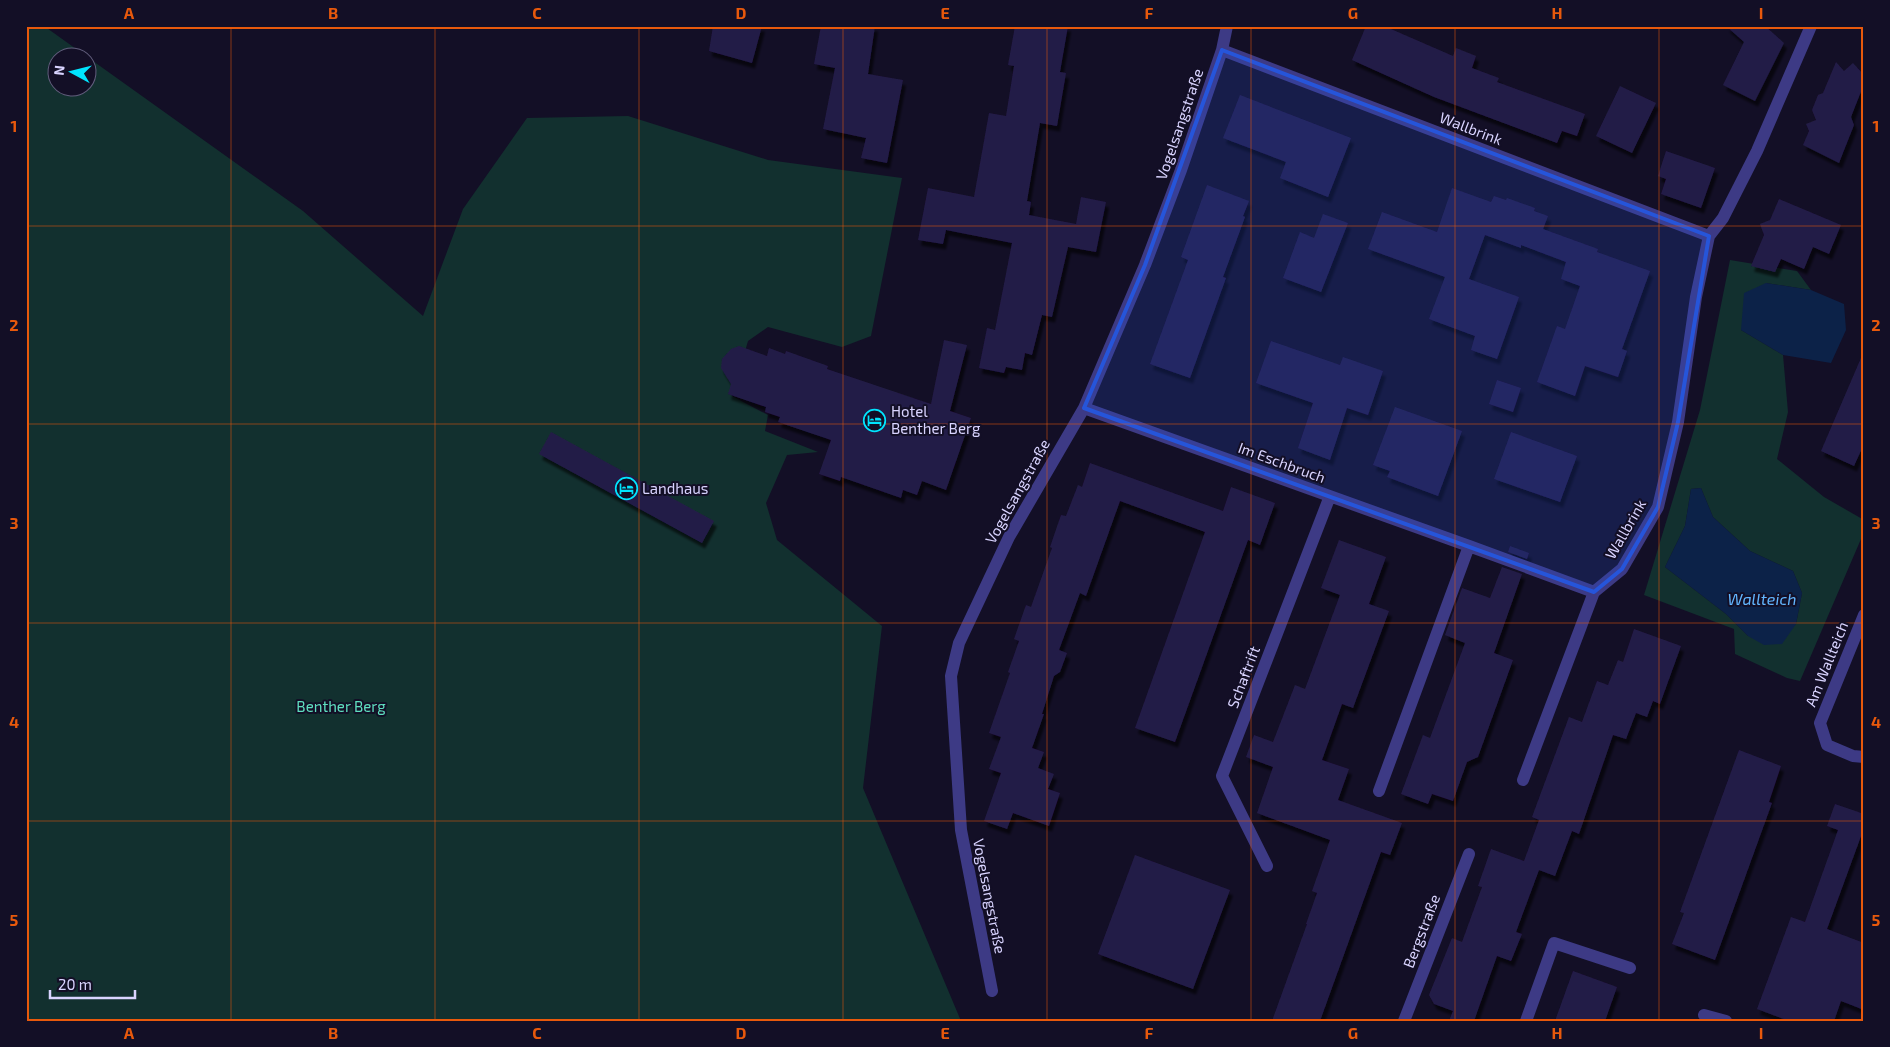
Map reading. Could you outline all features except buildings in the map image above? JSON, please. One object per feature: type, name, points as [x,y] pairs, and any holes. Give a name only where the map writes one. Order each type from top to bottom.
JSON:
[{"type":"street","name":"Vogelsangstraße","points":[[992,991],[961,830],[951,676],[959,643],[1009,537],[1084,408],[1148,256],[1181,170],[1222,50],[1226,26]]},
{"type":"street","name":"Wallbrink","points":[[1594,592],[1622,569],[1658,507],[1678,422],[1696,297],[1709,236],[1723,218],[1757,151],[1809,27]]},
{"type":"street","name":"Wallbrink","points":[[1222,50],[1709,236]]},
{"type":"street","name":"Im Eschbruch","points":[[1084,408],[1594,592]]},
{"type":"street","name":"Schaftrift","points":[[1267,866],[1222,776],[1330,496]]},
{"type":"street","points":[[1379,791],[1469,546]]},
{"type":"street","points":[[1523,780],[1594,592]]},
{"type":"street","name":"Am Wallteich","points":[[1864,615],[1820,723],[1827,745],[1853,756],[1864,757]]},
{"type":"street","name":"Bergstraße","points":[[1404,1021],[1469,854]]},
{"type":"street","points":[[1526,1021],[1554,943],[1630,968]]},
{"type":"street","points":[[1704,1015],[1726,1021]]},
{"type":"highlighted area","points":[[1222,50],[1709,236],[1678,422],[1658,507],[1622,569],[1594,592],[1084,408],[1145,265]]},
{"type":"green space","name":"Benther Berg","points":[[26,26],[44,26],[75,48],[48,48],[48,98],[98,98],[98,65],[303,211],[423,316],[463,209],[527,118],[628,116],[768,160],[902,178],[871,336],[842,347],[768,327],[748,341],[732,396],[768,415],[765,431],[818,452],[787,455],[766,503],[777,540],[882,626],[863,788],[961,1021],[26,1021]]},
{"type":"green space","points":[[1730,260],[1797,271],[1811,290],[1766,283],[1741,330],[1783,355],[1788,412],[1777,459],[1824,497],[1864,520],[1864,532],[1800,681],[1787,678],[1735,654],[1734,629],[1644,595],[1700,410]],"holes":[[[1701,488],[1713,517],[1750,551],[1793,571],[1802,593],[1796,624],[1748,636],[1726,614],[1665,567],[1685,526],[1691,489]]]},
{"type":"water","points":[[1766,283],[1811,290],[1844,304],[1846,330],[1831,363],[1783,355],[1741,330],[1744,293]]},
{"type":"water","name":"Wallteich","points":[[1701,488],[1713,517],[1750,551],[1793,571],[1802,593],[1796,624],[1782,644],[1764,645],[1748,636],[1726,614],[1665,567],[1685,526],[1691,489]]},
{"type":"place","name":"Hotel Benther Berg","points":[[875,420]]},
{"type":"place","name":"Landhaus","points":[[626,488]]}]
